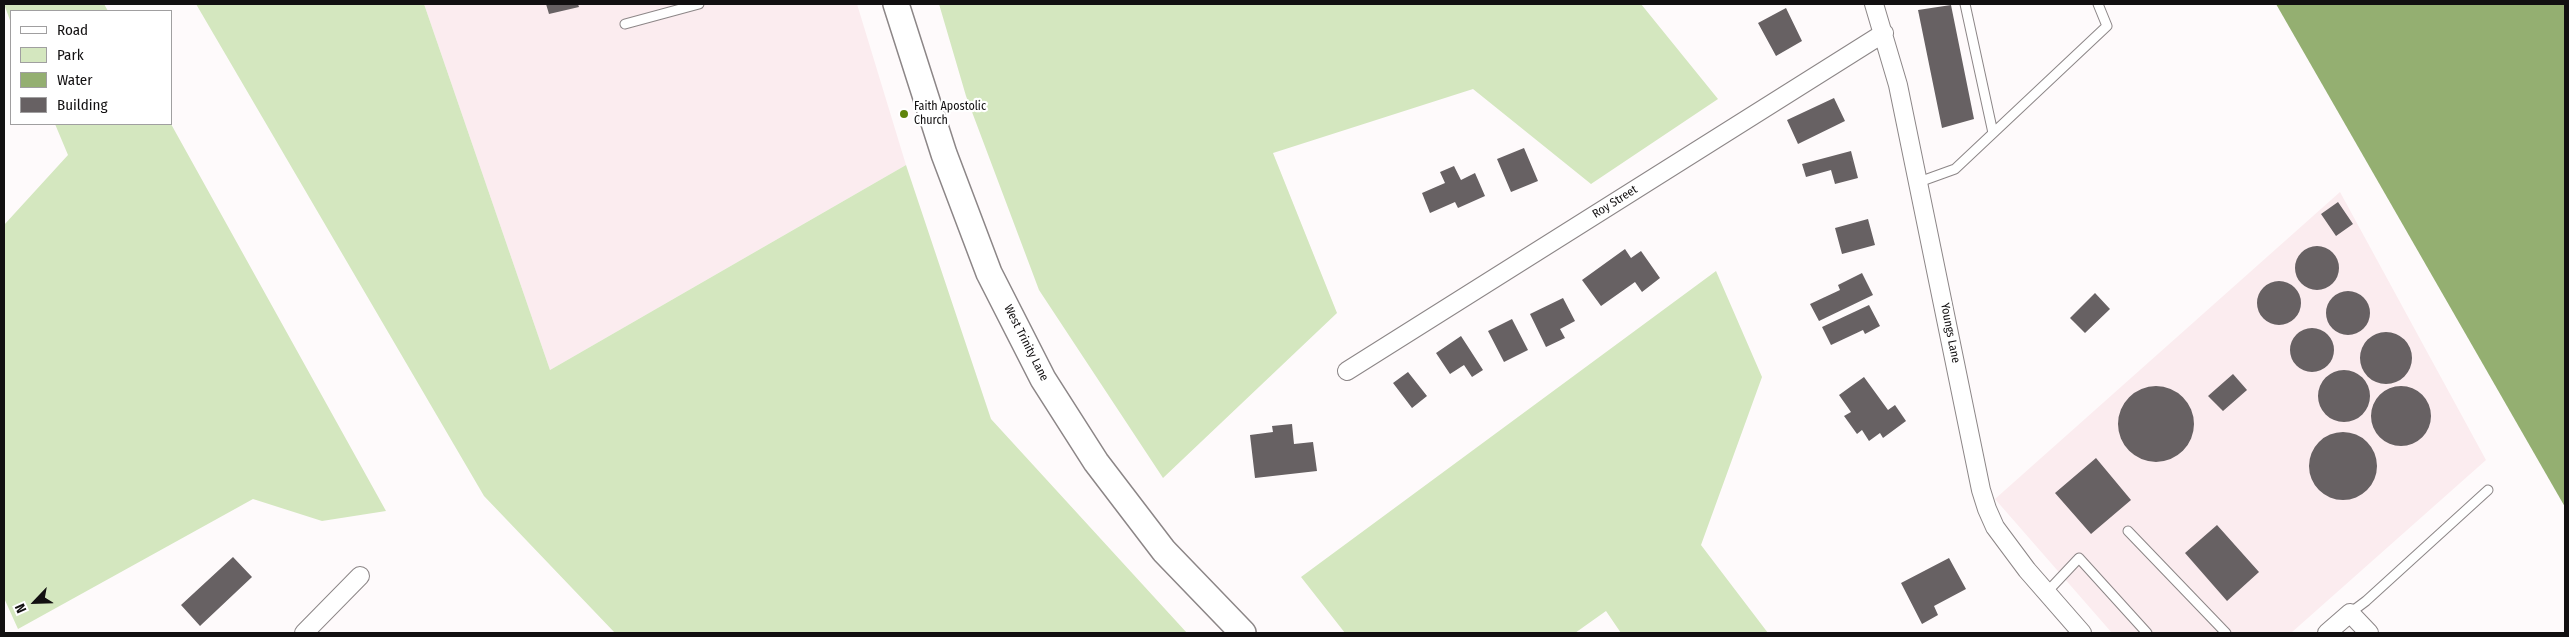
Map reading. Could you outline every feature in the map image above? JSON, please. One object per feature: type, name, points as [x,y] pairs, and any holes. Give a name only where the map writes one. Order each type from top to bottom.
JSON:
[{"type":"main road","name":"West Trinity Lane","points":[[896,4],[944,154],[990,272],[1043,379],[1096,462],[1164,551],[1243,633]]},
{"type":"street","name":"Youngs Lane","points":[[1874,4],[1898,85],[1987,510],[2007,544],[2082,633]]},
{"type":"street","name":"Roy Street","points":[[1347,371],[1884,33]]},
{"type":"street","points":[[304,633],[360,576]]},
{"type":"street","points":[[2328,633],[2350,613],[2369,633]]},
{"type":"lane","points":[[625,24],[699,4]]},
{"type":"lane","points":[[1964,4],[1993,133]]},
{"type":"lane","points":[[1918,182],[1955,169],[2107,26],[2098,4]]},
{"type":"lane","points":[[2350,613],[2366,602],[2488,490]]},
{"type":"lane","points":[[2128,531],[2226,633]]},
{"type":"lane","points":[[2047,592],[2079,558],[2147,633]]},
{"type":"shaded area","points":[[424,4],[857,4],[906,165],[550,370]]},
{"type":"shaded area","points":[[2340,192],[2486,460],[2291,633],[2112,633],[1995,499]]},
{"type":"green space","points":[[4,4],[104,4],[107,10],[10,10],[10,20]]},
{"type":"green space","points":[[196,4],[424,4],[550,370],[906,165],[991,419],[1187,633],[615,633],[484,496]]},
{"type":"green space","points":[[939,4],[1641,4],[1718,99],[1591,184],[1473,89],[1273,153],[1337,313],[1163,478],[1039,290],[966,96]]},
{"type":"green space","points":[[55,125],[172,125],[386,511],[322,521],[253,499],[18,629],[4,598],[4,225],[68,155]]},
{"type":"green space","points":[[1716,271],[1762,377],[1701,545],[1768,633],[1621,633],[1606,611],[1575,633],[1345,633],[1301,577]]},
{"type":"water","points":[[2276,4],[2565,4],[2565,507]]},
{"type":"building","points":[[546,4],[578,4],[579,7],[549,14]]},
{"type":"building","points":[[1951,5],[1974,119],[1942,128],[1918,10]]},
{"type":"building","points":[[1786,8],[1802,41],[1776,56],[1758,23]]},
{"type":"building","points":[[1834,98],[1845,121],[1798,144],[1787,120]]},
{"type":"building","points":[[1524,148],[1538,181],[1511,192],[1497,159]]},
{"type":"building","points":[[1851,151],[1858,178],[1835,184],[1831,170],[1806,177],[1802,164]]},
{"type":"building","points":[[1454,166],[1461,180],[1475,173],[1485,196],[1458,208],[1455,202],[1430,213],[1422,193],[1445,183],[1440,172]]},
{"type":"building","points":[[2338,202],[2353,224],[2336,236],[2321,214]]},
{"type":"building","points":[[1868,219],[1875,245],[1842,254],[1835,228]]},
{"type":"building","points":[[2321,246],[2333,252],[2338,259],[2338,277],[2333,284],[2326,289],[2313,290],[2305,287],[2298,280],[2295,264],[2298,256],[2305,249]]},
{"type":"building","points":[[1625,249],[1631,258],[1641,251],[1660,278],[1642,292],[1635,282],[1601,306],[1582,280]]},
{"type":"building","points":[[1862,273],[1873,295],[1819,321],[1810,304],[1840,290],[1838,285]]},
{"type":"building","points":[[2283,281],[2295,287],[2300,294],[2300,312],[2295,319],[2288,324],[2275,325],[2267,322],[2260,315],[2257,299],[2260,291],[2267,284]]},
{"type":"building","points":[[2352,291],[2364,297],[2369,304],[2369,322],[2364,329],[2357,334],[2344,335],[2336,332],[2329,325],[2326,309],[2329,301],[2336,294]]},
{"type":"building","points":[[2095,293],[2110,309],[2085,333],[2070,318]]},
{"type":"building","points":[[1563,298],[1575,321],[1560,329],[1565,338],[1546,347],[1530,314]]},
{"type":"building","points":[[1869,305],[1880,326],[1865,334],[1863,330],[1831,345],[1822,327]]},
{"type":"building","points":[[1512,319],[1528,350],[1504,362],[1488,331]]},
{"type":"building","points":[[2316,328],[2328,334],[2333,341],[2333,359],[2328,366],[2321,371],[2308,372],[2300,369],[2293,362],[2290,346],[2293,338],[2300,331]]},
{"type":"building","points":[[2381,332],[2391,332],[2405,339],[2412,353],[2412,363],[2405,377],[2391,384],[2381,384],[2371,380],[2364,373],[2360,363],[2360,353],[2364,343],[2371,336]]},
{"type":"building","points":[[1461,336],[1483,370],[1472,377],[1464,365],[1450,374],[1436,353]]},
{"type":"building","points":[[2339,370],[2349,370],[2363,377],[2370,391],[2370,401],[2363,415],[2349,422],[2339,422],[2329,418],[2322,411],[2318,401],[2318,391],[2322,381],[2329,374]]},
{"type":"building","points":[[1408,372],[1427,396],[1412,408],[1393,383]]},
{"type":"building","points":[[2233,374],[2247,390],[2223,411],[2208,396]]},
{"type":"building","points":[[1864,377],[1888,410],[1895,405],[1906,421],[1883,438],[1880,433],[1869,441],[1862,430],[1857,434],[1844,416],[1851,412],[1839,395]]},
{"type":"building","points":[[2156,386],[2171,389],[2183,397],[2191,409],[2194,424],[2191,439],[2183,451],[2171,459],[2156,462],[2141,459],[2129,451],[2121,439],[2118,424],[2121,409],[2129,397],[2141,389]]},
{"type":"building","points":[[2395,386],[2407,386],[2418,391],[2426,399],[2431,410],[2429,428],[2418,441],[2407,446],[2395,446],[2384,441],[2376,433],[2371,422],[2371,410],[2376,399],[2384,391]]},
{"type":"building","points":[[1292,424],[1294,444],[1313,442],[1317,471],[1255,478],[1250,435],[1273,432],[1272,426]]},
{"type":"building","points":[[2350,432],[2362,438],[2371,447],[2377,459],[2375,479],[2367,490],[2350,500],[2336,500],[2319,490],[2311,479],[2309,459],[2319,442],[2330,434]]},
{"type":"building","points":[[2096,458],[2131,500],[2091,534],[2055,493]]},
{"type":"building","points":[[2217,525],[2259,572],[2227,601],[2185,553]]},
{"type":"building","points":[[233,557],[252,577],[200,626],[181,605]]},
{"type":"building","points":[[1949,558],[1966,589],[1934,606],[1938,615],[1922,624],[1901,583]]},
{"type":"place","name":"Faith Apostolic Church","points":[[904,114]]}]
